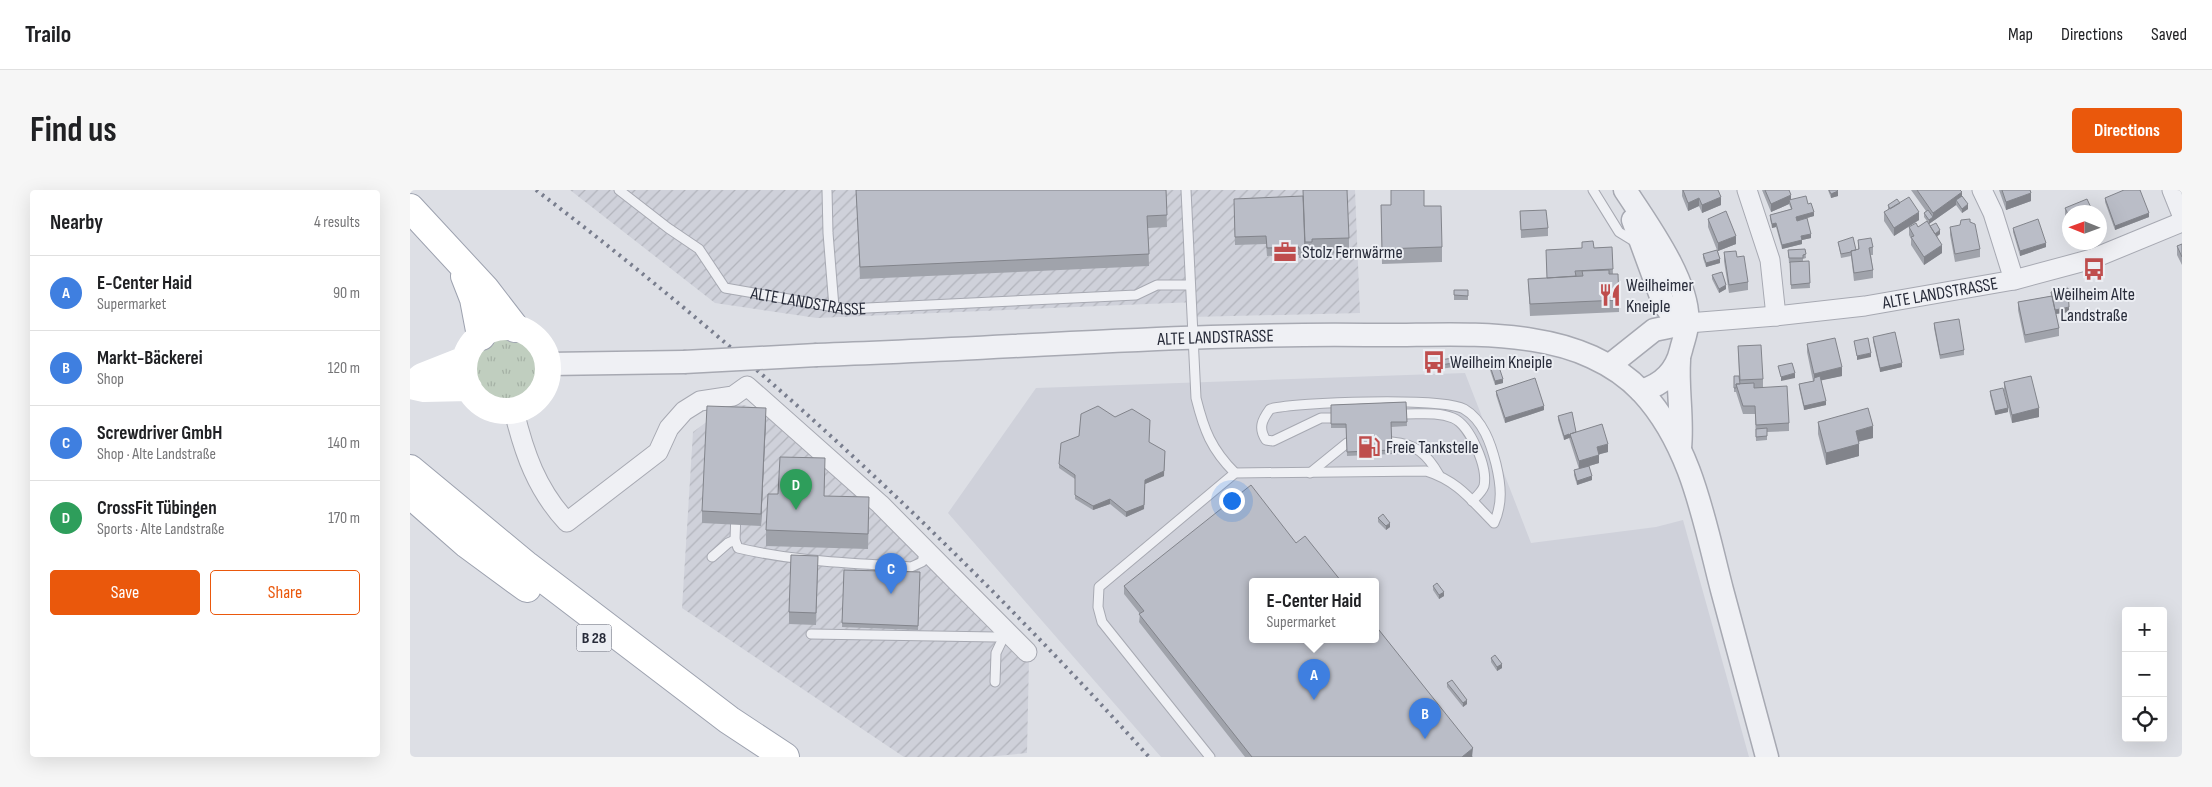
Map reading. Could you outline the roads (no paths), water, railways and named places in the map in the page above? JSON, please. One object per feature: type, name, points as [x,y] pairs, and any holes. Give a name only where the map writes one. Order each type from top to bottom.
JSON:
[{"type":"main road","points":[[410,208],[485,289],[514,328]]},
{"type":"main road","points":[[457,259],[474,299],[481,336]]},
{"type":"main road","points":[[497,328],[514,328],[527,332],[537,340],[545,351],[548,364],[548,380],[541,394],[530,405],[514,411],[491,409],[478,401],[468,388],[464,371],[465,359],[469,350],[481,336],[497,328]]},
{"type":"main road","points":[[410,386],[422,376],[465,359]]},
{"type":"main road","points":[[410,386],[424,389],[468,388]]},
{"type":"main road","name":"B 28","points":[[410,469],[528,566],[729,720],[785,757]]},
{"type":"main road","name":"B 28","points":[[410,494],[467,544],[583,630],[654,679],[729,720]]},
{"type":"street","points":[[1622,190],[1663,302],[1672,317],[1688,323]]},
{"type":"street","points":[[1626,190],[1661,245],[1685,297],[1688,323],[1680,356],[1678,388],[1682,420],[1680,449]]},
{"type":"street","points":[[1747,190],[1770,260],[1776,316]]},
{"type":"street","points":[[1982,190],[1993,212],[2014,280]]},
{"type":"street","points":[[2172,190],[2182,214]]},
{"type":"street","name":"ALTE LANDSTRASSE","points":[[1610,365],[1654,330],[1688,323],[1865,306],[2014,280],[2092,259],[2182,222]]},
{"type":"street","points":[[1654,330],[1663,302]]},
{"type":"street","name":"ALTE LANDSTRASSE","points":[[548,364],[684,362],[817,355],[1192,327],[1290,334],[1493,335],[1534,340],[1569,348],[1610,365],[1641,390],[1667,423],[1680,449],[1698,497],[1767,757]]},
{"type":"street","points":[[1641,390],[1656,386],[1668,377],[1680,356]]},
{"type":"street","points":[[514,411],[530,468],[542,492],[566,522],[658,452],[669,428],[684,411],[700,401],[733,396],[747,386],[831,458],[923,546],[1027,652]]},
{"type":"lane","name":"ALTE LANDSTRASSE","points":[[618,190],[699,249],[725,288],[846,309],[1136,296],[1157,285],[1190,285]]},
{"type":"lane","points":[[827,190],[828,232],[834,307]]},
{"type":"lane","name":"ALTE LANDSTRASSE","points":[[1186,190],[1192,327]]},
{"type":"lane","points":[[1593,190],[1619,232],[1643,247]]},
{"type":"lane","points":[[1192,327],[1196,398],[1202,422],[1219,457],[1235,472]]},
{"type":"lane","points":[[1210,757],[1102,622],[1098,607],[1099,587],[1235,472],[1426,471],[1439,475],[1457,486],[1494,523],[1501,508],[1500,486],[1490,445],[1481,425],[1466,410],[1456,406],[1367,403],[1283,406],[1270,409],[1261,423],[1261,430],[1266,440],[1273,441],[1321,418],[1331,418]]},
{"type":"lane","points":[[1406,414],[1433,414],[1455,418],[1471,434],[1483,472],[1484,486],[1472,501]]},
{"type":"lane","points":[[1392,442],[1408,443],[1422,452],[1439,475]]},
{"type":"lane","points":[[1310,472],[1347,443]]},
{"type":"lane","points":[[737,502],[735,540],[738,548],[795,559],[911,567],[924,559],[923,546]]},
{"type":"lane","points":[[712,557],[728,543],[735,540]]},
{"type":"lane","points":[[811,634],[996,637],[1007,630]]},
{"type":"lane","points":[[994,682],[996,653],[1007,630]]},
{"type":"railway","points":[[536,190],[699,321],[856,459],[1006,604],[1149,757]]},
{"type":"place","name":"Stolz Fernwärme","points":[[1285,252]]},
{"type":"place","name":"Weilheim Alte Landstraße","points":[[2094,269]]},
{"type":"place","name":"Weilheimer Kneiple","points":[[1610,295]]},
{"type":"place","name":"Weilheim Kneiple","points":[[1434,362]]},
{"type":"place","name":"Freie Tankstelle","points":[[1369,447]]},
{"type":"place","name":"CrossFit Tübingen","points":[[796,510]]},
{"type":"place","name":"Screwdriver GmbH","points":[[891,594]]},
{"type":"place","name":"E-Center Haid","points":[[1314,700]]},
{"type":"place","name":"Markt-Bäckerei","points":[[1425,739]]}]
